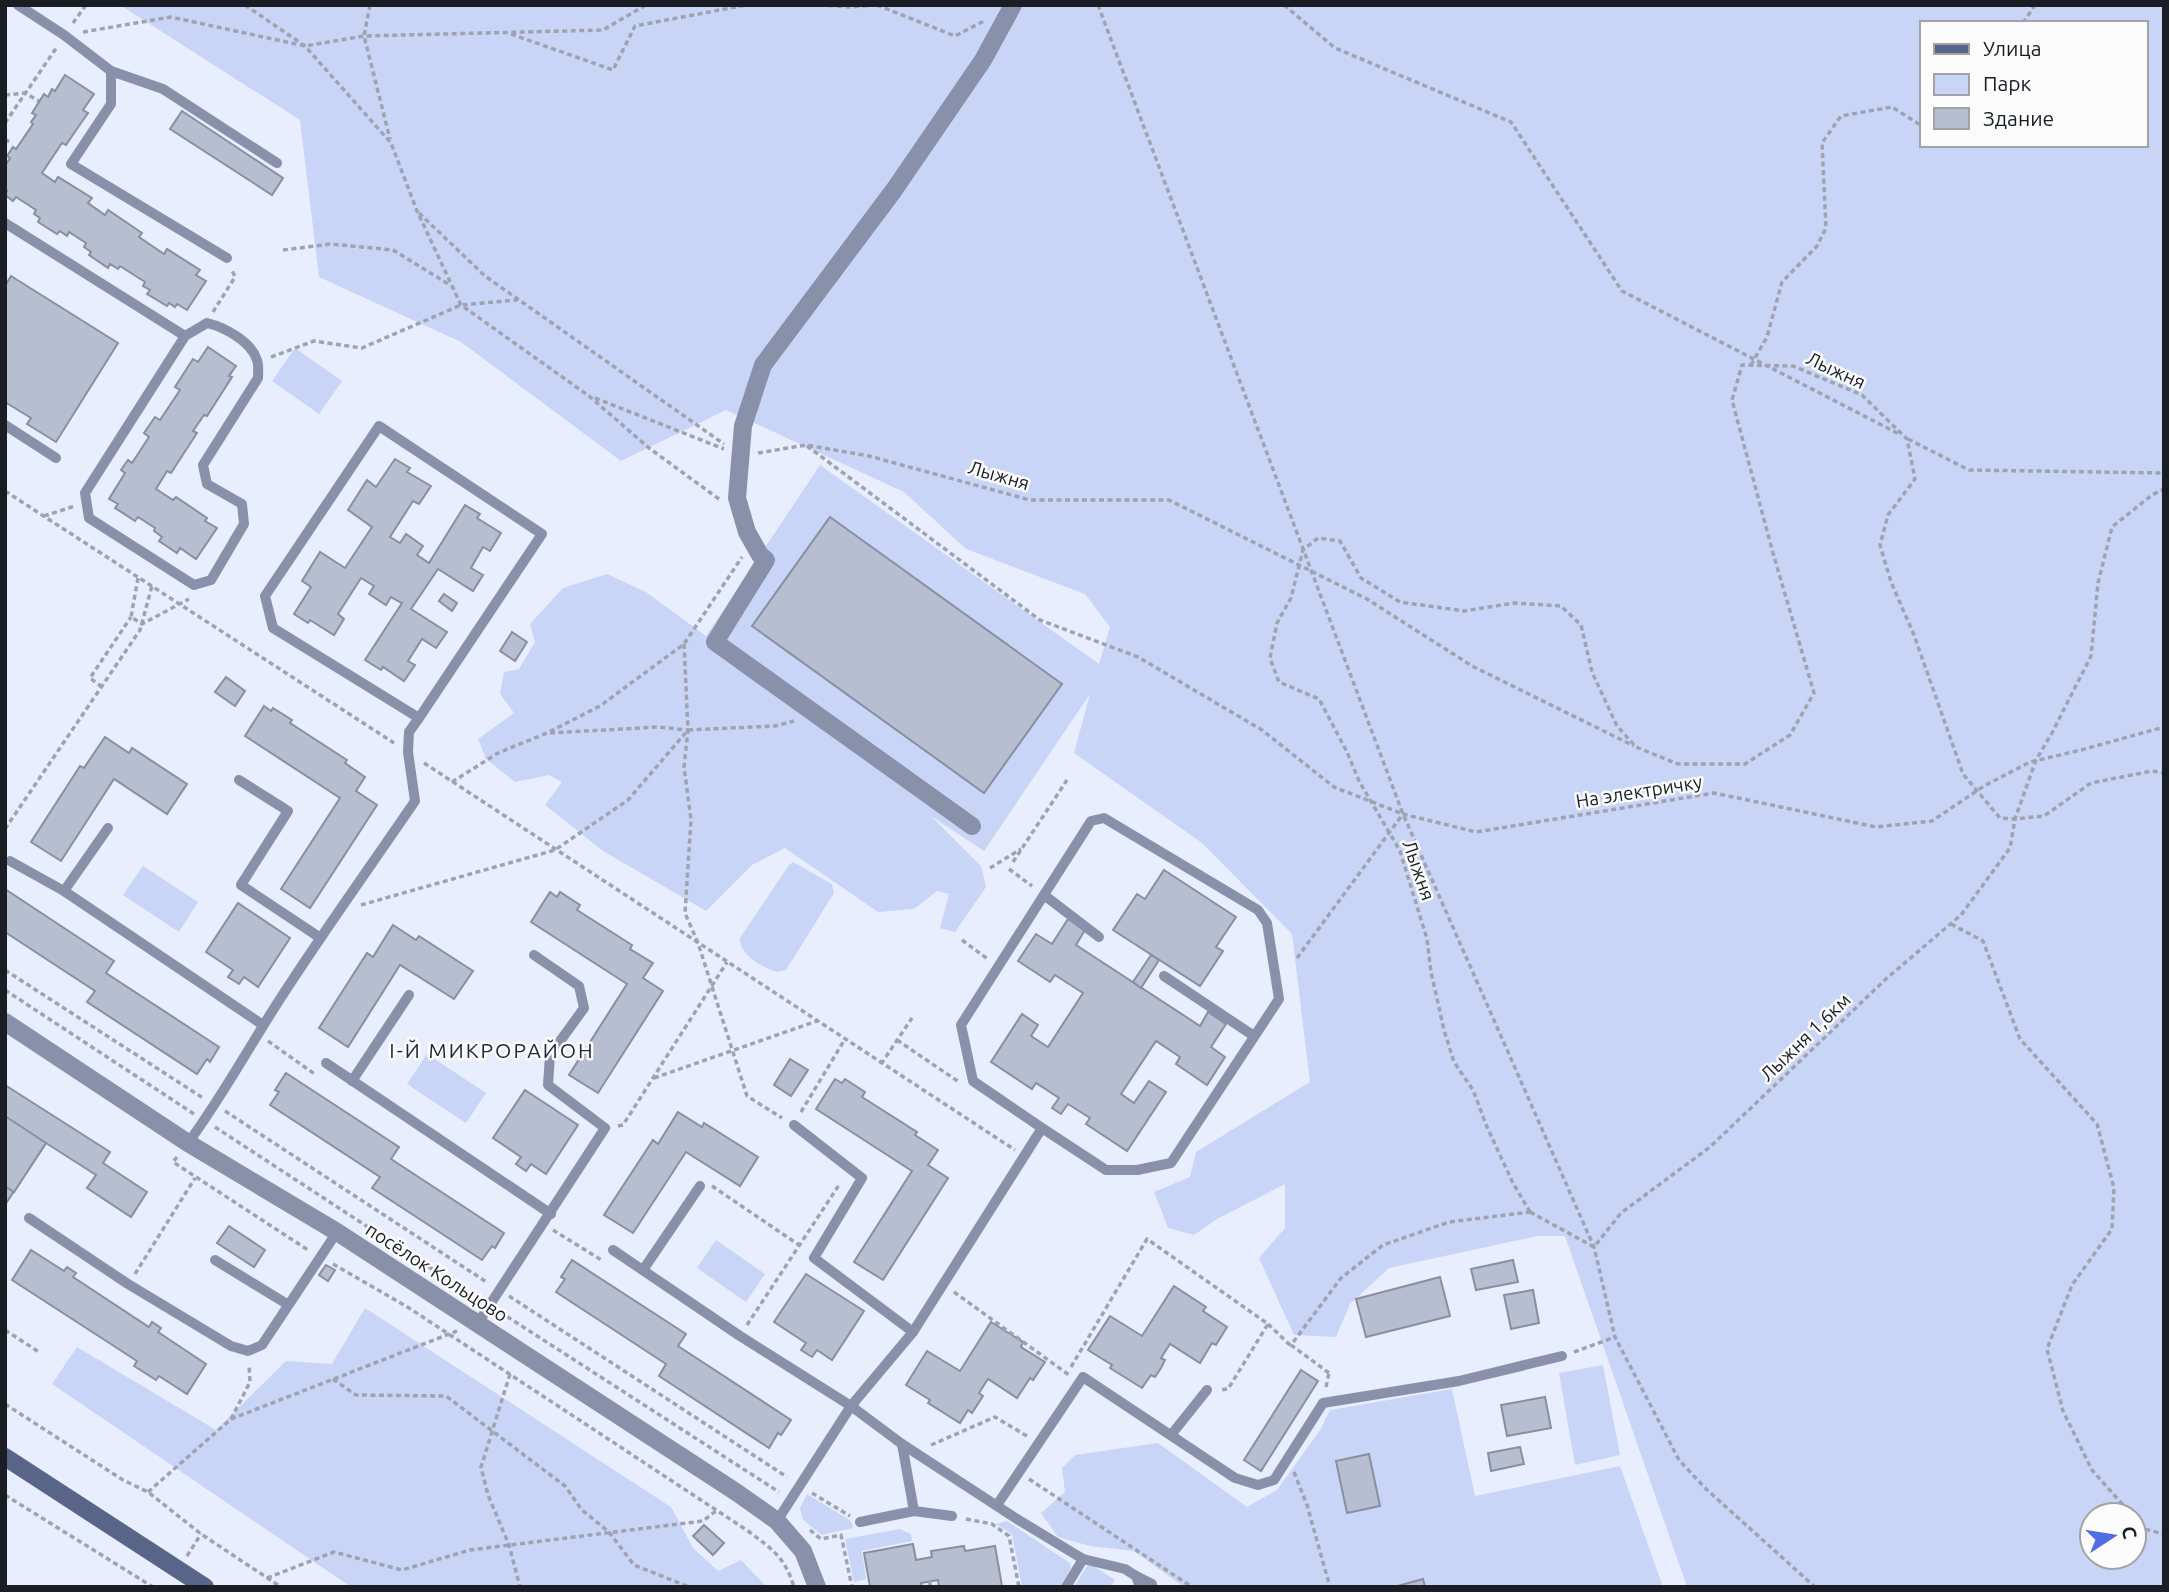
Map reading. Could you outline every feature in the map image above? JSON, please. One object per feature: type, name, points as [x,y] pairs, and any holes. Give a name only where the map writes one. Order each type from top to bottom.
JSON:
[{"type":"main road","points":[[5,1457],[205,1587]]},
{"type":"street","points":[[972,826],[715,642],[766,560],[760,555],[747,532],[737,498],[743,426],[763,365],[894,190],[983,60],[1013,6]]},
{"type":"street","name":"посёлок Кольцово","points":[[5,1022],[188,1143],[337,1232],[736,1492],[776,1521],[803,1551],[817,1587]]},
{"type":"lane","points":[[18,5],[64,35],[111,71],[163,89],[277,163]]},
{"type":"lane","points":[[111,71],[111,104],[71,164],[227,258]]},
{"type":"lane","points":[[5,223],[185,336]]},
{"type":"lane","points":[[207,323],[220,326],[250,348],[258,361],[258,378],[202,465],[207,484],[242,504],[244,524],[211,580],[194,584],[89,518],[85,493],[185,336],[207,323]]},
{"type":"lane","points":[[5,425],[55,458]]},
{"type":"lane","points":[[188,1143],[216,1106],[260,1029],[319,937],[340,911],[415,801],[408,752],[410,732],[542,534],[379,426],[265,596],[273,628],[419,718]]},
{"type":"lane","points":[[239,780],[288,811],[241,885],[319,937]]},
{"type":"lane","points":[[1104,818],[1258,910],[1267,923],[1279,999],[1171,1163],[1137,1170],[1106,1170],[973,1081],[961,1025],[998,967],[1091,821],[1104,818]]},
{"type":"lane","points":[[64,891],[108,828]]},
{"type":"lane","points":[[10,861],[64,891],[260,1029]]},
{"type":"lane","points":[[1044,895],[1100,937]]},
{"type":"lane","points":[[478,1323],[605,1128],[548,1085],[550,1055],[584,1008],[579,986],[534,955]]},
{"type":"lane","points":[[1164,976],[1254,1036]]},
{"type":"lane","points":[[352,1081],[409,995]]},
{"type":"lane","points":[[326,1063],[551,1214]]},
{"type":"lane","points":[[794,1125],[862,1178],[814,1258],[913,1332]]},
{"type":"lane","points":[[776,1521],[851,1406],[913,1332],[1042,1128]]},
{"type":"lane","points":[[643,1270],[700,1186]]},
{"type":"lane","points":[[29,1218],[128,1284],[231,1346],[248,1351],[262,1345],[337,1232]]},
{"type":"lane","points":[[617,1253],[740,1336],[851,1406],[902,1444],[1083,1559],[1125,1569],[1138,1582],[1152,1584]]},
{"type":"lane","points":[[215,1260],[287,1304]]},
{"type":"lane","points":[[997,1505],[1083,1377],[1235,1478],[1258,1485],[1274,1480],[1323,1403],[1459,1381],[1562,1356]]},
{"type":"lane","points":[[1171,1435],[1207,1390]]},
{"type":"lane","points":[[902,1444],[914,1511]]},
{"type":"lane","points":[[860,1522],[914,1511],[952,1516]]},
{"type":"lane","points":[[1066,1587],[1083,1559]]},
{"type":"path","points":[[5,124],[86,5]]},
{"type":"path","points":[[245,5],[305,46],[391,143]]},
{"type":"path","points":[[64,35],[171,18],[305,46],[364,36],[603,30],[646,5]]},
{"type":"path","points":[[506,32],[613,70],[635,26],[746,5]]},
{"type":"path","points":[[820,5],[876,5],[955,36],[1013,6]]},
{"type":"path","points":[[1098,5],[1403,814],[1594,1247],[1615,1337],[1679,1460],[1706,1489],[1815,1587]]},
{"type":"path","points":[[1284,5],[1335,48],[1511,122],[1622,291],[1969,470],[2164,473]]},
{"type":"path","points":[[2024,21],[2035,5]]},
{"type":"path","points":[[368,7],[364,36],[391,143],[417,211],[461,305],[589,396],[649,448],[722,501]]},
{"type":"path","points":[[5,95],[25,93],[39,101]]},
{"type":"path","points":[[1751,365],[1767,337],[1782,282],[1817,246],[1826,228],[1822,143],[1841,116],[1892,107],[1920,125]]},
{"type":"path","points":[[5,139],[12,144]]},
{"type":"path","points":[[417,211],[485,276],[740,456]]},
{"type":"path","points":[[283,250],[331,244],[393,250],[452,286]]},
{"type":"path","points":[[207,323],[235,277],[227,258]]},
{"type":"path","points":[[258,361],[314,341],[362,348],[461,305],[520,300]]},
{"type":"path","name":"Лыжня","points":[[740,456],[806,446],[869,456],[1030,500],[1169,500],[1367,599],[1472,666],[1636,747],[1678,764],[1745,764],[1790,736],[1814,693],[1732,400],[1742,365],[1793,366],[1862,395],[1907,439]]},
{"type":"path","points":[[589,396],[740,456]]},
{"type":"path","points":[[1907,439],[1915,479],[1888,515],[1880,545],[1891,582],[1914,635],[1963,774],[2000,818],[2015,819],[2044,816],[2091,783],[2152,771],[2164,773]]},
{"type":"path","name":"На электричку","points":[[806,446],[1040,620],[1138,657],[1262,730],[1334,787],[1403,814],[1476,832],[1714,793],[1876,827],[1932,821],[1977,791],[2036,761],[2164,727]]},
{"type":"path","name":"Лыжня 1,6км","points":[[1594,1247],[1621,1213],[1710,1147],[1887,978],[1961,915],[2010,848],[2015,819],[2036,761],[2091,656],[2098,583],[2112,527],[2152,495],[2164,489]]},
{"type":"path","points":[[5,491],[1025,1156]]},
{"type":"path","points":[[44,516],[87,504]]},
{"type":"path","name":"Лыжня","points":[[1530,1212],[1492,1138],[1473,1090],[1454,1062],[1431,972],[1427,939],[1400,850],[1374,802],[1359,781],[1320,699],[1279,682],[1270,658],[1277,623],[1291,598],[1303,550],[1318,538],[1340,541],[1361,578],[1400,602],[1464,611],[1514,603],[1560,606],[1581,625],[1592,672],[1617,726],[1636,747]]},
{"type":"path","points":[[452,782],[498,753],[547,733],[600,706],[684,644],[747,550]]},
{"type":"path","points":[[102,687],[90,678],[131,617],[138,578]]},
{"type":"path","points":[[142,624],[190,598],[194,584]]},
{"type":"path","points":[[5,829],[140,630],[152,586]]},
{"type":"path","points":[[131,617],[142,624]]},
{"type":"path","points":[[684,644],[688,730],[684,767],[691,820],[685,913],[698,943],[747,1096],[794,1125],[845,1039]]},
{"type":"path","points":[[547,733],[657,727],[688,730],[775,726],[816,714]]},
{"type":"path","points":[[340,911],[555,850],[628,800],[688,730]]},
{"type":"path","points":[[1013,862],[1067,780]]},
{"type":"path","points":[[1297,958],[1403,814]]},
{"type":"path","points":[[990,868],[1022,848]]},
{"type":"path","points":[[1009,869],[1044,895]]},
{"type":"path","points":[[1951,924],[1983,941],[2020,1039],[2096,1124],[2114,1188],[2112,1229],[2072,1285],[2047,1349],[2063,1411],[2092,1470],[2120,1501]]},
{"type":"path","points":[[962,940],[998,967]]},
{"type":"path","points":[[605,1128],[623,1125],[727,961]]},
{"type":"path","points":[[5,970],[800,1486],[860,1522]]},
{"type":"path","points":[[5,990],[791,1500],[798,1506],[801,1523],[821,1539],[841,1535],[852,1587]]},
{"type":"path","points":[[881,1064],[912,1018]]},
{"type":"path","points":[[652,1079],[817,1021]]},
{"type":"path","points":[[260,1029],[318,1077]]},
{"type":"path","points":[[188,1143],[173,1161],[195,1178],[320,1258],[353,1275],[449,1335],[717,1510],[776,1552],[788,1567],[794,1587]]},
{"type":"path","points":[[740,1336],[850,1168]]},
{"type":"path","points":[[128,1284],[195,1178]]},
{"type":"path","points":[[700,1186],[708,1183],[814,1258]]},
{"type":"path","points":[[1291,1345],[1341,1278],[1383,1245],[1448,1222],[1530,1212],[1594,1247]]},
{"type":"path","points":[[548,1227],[607,1263],[617,1253]]},
{"type":"path","points":[[1067,1375],[1147,1239],[1268,1324],[1301,1355],[1329,1373],[1323,1403]]},
{"type":"path","points":[[943,1284],[1067,1375],[1083,1377]]},
{"type":"path","points":[[148,1492],[231,1419],[478,1323]]},
{"type":"path","points":[[1207,1390],[1228,1389],[1268,1324]]},
{"type":"path","points":[[5,1330],[39,1352]]},
{"type":"path","points":[[1562,1356],[1615,1337]]},
{"type":"path","points":[[231,1419],[250,1382],[248,1351]]},
{"type":"path","points":[[509,1374],[481,1467],[488,1496],[509,1545],[520,1587]]},
{"type":"path","points":[[333,1379],[356,1395],[446,1396],[565,1486],[582,1510],[609,1532],[634,1565],[689,1587]]},
{"type":"path","points":[[5,1404],[123,1480],[148,1492],[201,1534],[281,1587]]},
{"type":"path","points":[[916,1451],[995,1417],[1039,1443]]},
{"type":"path","points":[[1287,1460],[1307,1506],[1330,1587]]},
{"type":"path","points":[[1019,1472],[1192,1587]]},
{"type":"path","points":[[5,1495],[153,1587]]},
{"type":"path","points":[[268,1578],[334,1552],[402,1570],[470,1550],[703,1521],[717,1510]]},
{"type":"path","points":[[952,1516],[992,1524],[1009,1536],[1019,1587]]},
{"type":"green space","points":[[120,5],[2164,5],[2164,1587],[1687,1587],[1565,1236],[1538,1236],[1389,1268],[1350,1304],[1336,1337],[1294,1335],[1259,1258],[1285,1228],[1285,1184],[1217,1219],[1194,1235],[1168,1228],[1154,1192],[1190,1177],[1196,1152],[1310,1082],[1292,934],[1202,843],[1074,753],[1090,694],[984,851],[931,816],[981,866],[986,887],[955,932],[940,928],[949,894],[937,891],[914,909],[878,912],[785,848],[752,865],[706,911],[603,851],[545,805],[562,782],[549,775],[515,782],[486,759],[478,739],[514,713],[500,694],[504,672],[519,669],[535,642],[530,624],[563,588],[607,574],[646,592],[706,636],[820,465],[1099,664],[1110,627],[1085,594],[966,549],[904,492],[726,410],[621,461],[461,342],[319,277],[300,120]]},
{"type":"green space","points":[[295,348],[342,381],[319,414],[272,381]]},
{"type":"green space","points":[[793,862],[832,884],[834,893],[786,970],[777,972],[747,955],[740,944],[740,938]]},
{"type":"green space","points":[[143,866],[198,902],[179,932],[123,895]]},
{"type":"green space","points":[[427,1054],[486,1093],[466,1123],[407,1084]]},
{"type":"green space","points":[[716,1240],[765,1274],[746,1302],[697,1268]]},
{"type":"green space","points":[[365,1308],[671,1507],[693,1548],[718,1571],[741,1560],[767,1587],[351,1587],[52,1384],[77,1347],[216,1430],[286,1361],[332,1364]]},
{"type":"green space","points":[[1603,1365],[1620,1455],[1575,1465],[1559,1373]]},
{"type":"green space","points":[[1452,1389],[1475,1496],[1620,1466],[1663,1587],[1184,1587],[1134,1551],[1090,1546],[1058,1537],[1041,1513],[1065,1492],[1062,1468],[1075,1455],[1158,1443],[1247,1507],[1277,1490],[1320,1430],[1330,1410]]},
{"type":"green space","points":[[807,1494],[851,1521],[853,1528],[822,1535],[803,1520],[800,1508]]},
{"type":"green space","points":[[1007,1521],[1070,1563],[1071,1568],[1060,1587],[1022,1587],[1012,1534],[996,1524]]},
{"type":"green space","points":[[900,1529],[911,1534],[912,1541],[862,1551],[866,1579],[854,1582],[845,1539]]},
{"type":"green space","points":[[1089,1563],[1115,1580],[1110,1587],[1074,1587]]},
{"type":"building","points":[[65,75],[94,94],[83,110],[88,113],[66,145],[62,143],[42,173],[55,182],[58,177],[92,198],[88,203],[105,215],[108,210],[142,233],[139,237],[164,254],[167,249],[200,270],[196,275],[206,281],[187,310],[177,304],[175,307],[169,303],[167,306],[147,294],[150,290],[143,286],[145,282],[120,266],[118,269],[110,264],[108,268],[89,255],[91,252],[84,247],[86,243],[69,232],[67,236],[60,231],[57,234],[38,222],[40,218],[34,214],[36,210],[16,197],[13,201],[5,195],[5,166],[10,158],[7,156],[13,147],[16,149],[33,124],[31,122],[36,115],[32,113],[44,94],[48,97],[52,89],[55,91]]},
{"type":"building","points":[[182,111],[283,178],[272,195],[170,129]]},
{"type":"building","points":[[11,276],[118,343],[56,442],[27,424],[31,418],[5,402],[5,286]]},
{"type":"building","points":[[208,347],[236,366],[229,376],[232,377],[207,416],[204,415],[193,431],[197,433],[171,473],[167,471],[156,489],[173,500],[176,497],[217,528],[196,559],[180,548],[177,553],[159,541],[162,537],[154,531],[155,528],[138,517],[135,521],[115,508],[118,504],[109,499],[125,473],[121,470],[128,460],[132,463],[149,437],[144,433],[155,417],[160,420],[180,390],[175,387],[193,359],[198,362]]},
{"type":"building","points":[[395,459],[410,468],[407,472],[431,486],[419,504],[413,501],[390,537],[400,543],[406,534],[423,546],[417,555],[429,563],[465,505],[480,514],[477,518],[501,533],[490,551],[483,547],[471,568],[483,575],[473,591],[438,569],[411,609],[447,632],[436,648],[422,639],[408,661],[415,665],[404,681],[383,667],[381,670],[365,660],[402,603],[391,597],[386,605],[369,594],[374,586],[361,578],[338,614],[344,619],[334,635],[310,620],[308,623],[294,614],[311,587],[302,581],[320,552],[345,568],[372,527],[348,510],[367,480],[376,487]]},
{"type":"building","points":[[830,517],[1062,684],[984,793],[752,626]]},
{"type":"building","points":[[444,594],[457,603],[452,611],[439,601]]},
{"type":"building","points":[[512,632],[527,642],[515,661],[500,651]]},
{"type":"building","points":[[226,677],[245,691],[235,706],[215,692]]},
{"type":"building","points":[[264,706],[271,711],[273,708],[292,720],[290,723],[347,760],[345,763],[365,777],[356,791],[377,805],[310,908],[281,889],[340,798],[245,736]]},
{"type":"building","points":[[105,737],[129,753],[132,748],[187,784],[167,814],[114,779],[61,861],[31,842],[80,766],[84,768]]},
{"type":"building","points":[[1164,870],[1236,917],[1216,947],[1223,951],[1200,986],[1113,930],[1137,894],[1145,899]]},
{"type":"building","points":[[5,889],[114,961],[106,973],[219,1047],[210,1062],[207,1059],[197,1074],[87,1002],[95,991],[5,932]]},
{"type":"building","points":[[550,892],[557,897],[560,892],[580,905],[577,910],[632,945],[630,949],[653,963],[643,978],[663,991],[598,1093],[569,1075],[627,984],[531,922]]},
{"type":"building","points":[[238,903],[290,938],[258,987],[244,977],[239,984],[228,977],[233,970],[206,952]]},
{"type":"building","points":[[1068,919],[1085,930],[1076,945],[1200,1026],[1208,1012],[1226,1024],[1211,1047],[1225,1057],[1207,1085],[1176,1064],[1180,1057],[1156,1041],[1121,1094],[1134,1103],[1149,1081],[1166,1092],[1127,1151],[1086,1124],[1090,1118],[1068,1104],[1061,1114],[1052,1108],[1059,1098],[1036,1083],[1032,1089],[991,1062],[1022,1014],[1038,1025],[1031,1036],[1048,1047],[1083,993],[1055,975],[1050,982],[1018,961],[1036,934],[1052,944]]},
{"type":"building","points":[[393,925],[416,940],[419,936],[473,971],[454,999],[400,965],[348,1047],[319,1028],[367,953],[373,957]]},
{"type":"building","points":[[1151,955],[1159,960],[1141,988],[1133,982]]},
{"type":"building","points":[[790,1059],[808,1070],[791,1096],[774,1085]]},
{"type":"building","points":[[286,1073],[399,1147],[391,1159],[504,1233],[495,1248],[492,1246],[482,1260],[372,1188],[380,1177],[270,1105],[279,1092],[275,1090]]},
{"type":"building","points":[[835,1079],[842,1083],[845,1079],[865,1092],[862,1097],[917,1132],[915,1135],[938,1150],[928,1165],[948,1178],[883,1280],[854,1262],[912,1171],[816,1109]]},
{"type":"building","points":[[5,1085],[110,1152],[103,1163],[147,1192],[131,1217],[87,1188],[96,1175],[46,1143],[5,1205]]},
{"type":"building","points":[[525,1090],[578,1125],[546,1174],[531,1164],[526,1171],[516,1164],[521,1157],[493,1138]]},
{"type":"building","points":[[678,1112],[702,1127],[704,1123],[758,1157],[740,1186],[686,1152],[633,1233],[604,1215],[653,1140],[658,1144]]},
{"type":"building","points":[[5,1116],[46,1143],[14,1192],[5,1186]]},
{"type":"building","points":[[229,1226],[265,1250],[254,1267],[217,1243]]},
{"type":"building","points":[[31,1250],[64,1271],[67,1267],[76,1273],[73,1277],[149,1327],[152,1322],[161,1328],[158,1332],[206,1364],[187,1394],[159,1376],[156,1380],[134,1366],[137,1361],[12,1280]]},
{"type":"building","points":[[572,1260],[686,1334],[678,1346],[791,1420],[781,1435],[778,1433],[769,1448],[659,1376],[666,1364],[556,1292],[565,1279],[561,1277]]},
{"type":"building","points":[[1513,1260],[1518,1282],[1476,1290],[1471,1269]]},
{"type":"building","points":[[326,1265],[335,1270],[328,1281],[319,1275]]},
{"type":"building","points":[[806,1274],[864,1311],[832,1360],[817,1350],[812,1357],[801,1350],[806,1343],[774,1322]]},
{"type":"building","points":[[1440,1277],[1450,1316],[1366,1337],[1356,1299]]},
{"type":"building","points":[[1174,1286],[1206,1307],[1203,1311],[1227,1327],[1216,1345],[1212,1343],[1200,1363],[1170,1344],[1161,1358],[1165,1360],[1161,1368],[1155,1377],[1151,1375],[1142,1388],[1088,1350],[1110,1316],[1142,1336]]},
{"type":"building","points":[[1533,1290],[1539,1323],[1511,1329],[1504,1295]]},
{"type":"building","points":[[991,1322],[1023,1342],[1021,1347],[1045,1362],[1017,1398],[988,1379],[979,1393],[983,1396],[972,1413],[968,1410],[960,1423],[906,1385],[927,1351],[960,1371]]},
{"type":"building","points":[[1301,1370],[1318,1381],[1261,1471],[1244,1460]]},
{"type":"building","points":[[1545,1397],[1551,1428],[1507,1436],[1501,1405]]},
{"type":"building","points":[[1520,1447],[1524,1464],[1491,1471],[1488,1453]]},
{"type":"building","points":[[1369,1454],[1380,1506],[1347,1513],[1336,1461]]},
{"type":"building","points":[[704,1525],[724,1543],[713,1555],[693,1536]]},
{"type":"building","points":[[913,1544],[916,1560],[932,1557],[931,1551],[964,1546],[965,1551],[995,1546],[1002,1586],[939,1587],[938,1580],[921,1583],[922,1587],[870,1587],[864,1553]]},
{"type":"building","points":[[1423,1579],[1425,1587],[1394,1587]]},
{"type":"district","name":"I-Й МИКРОРАЙОН","points":[[492,1051]]}]
